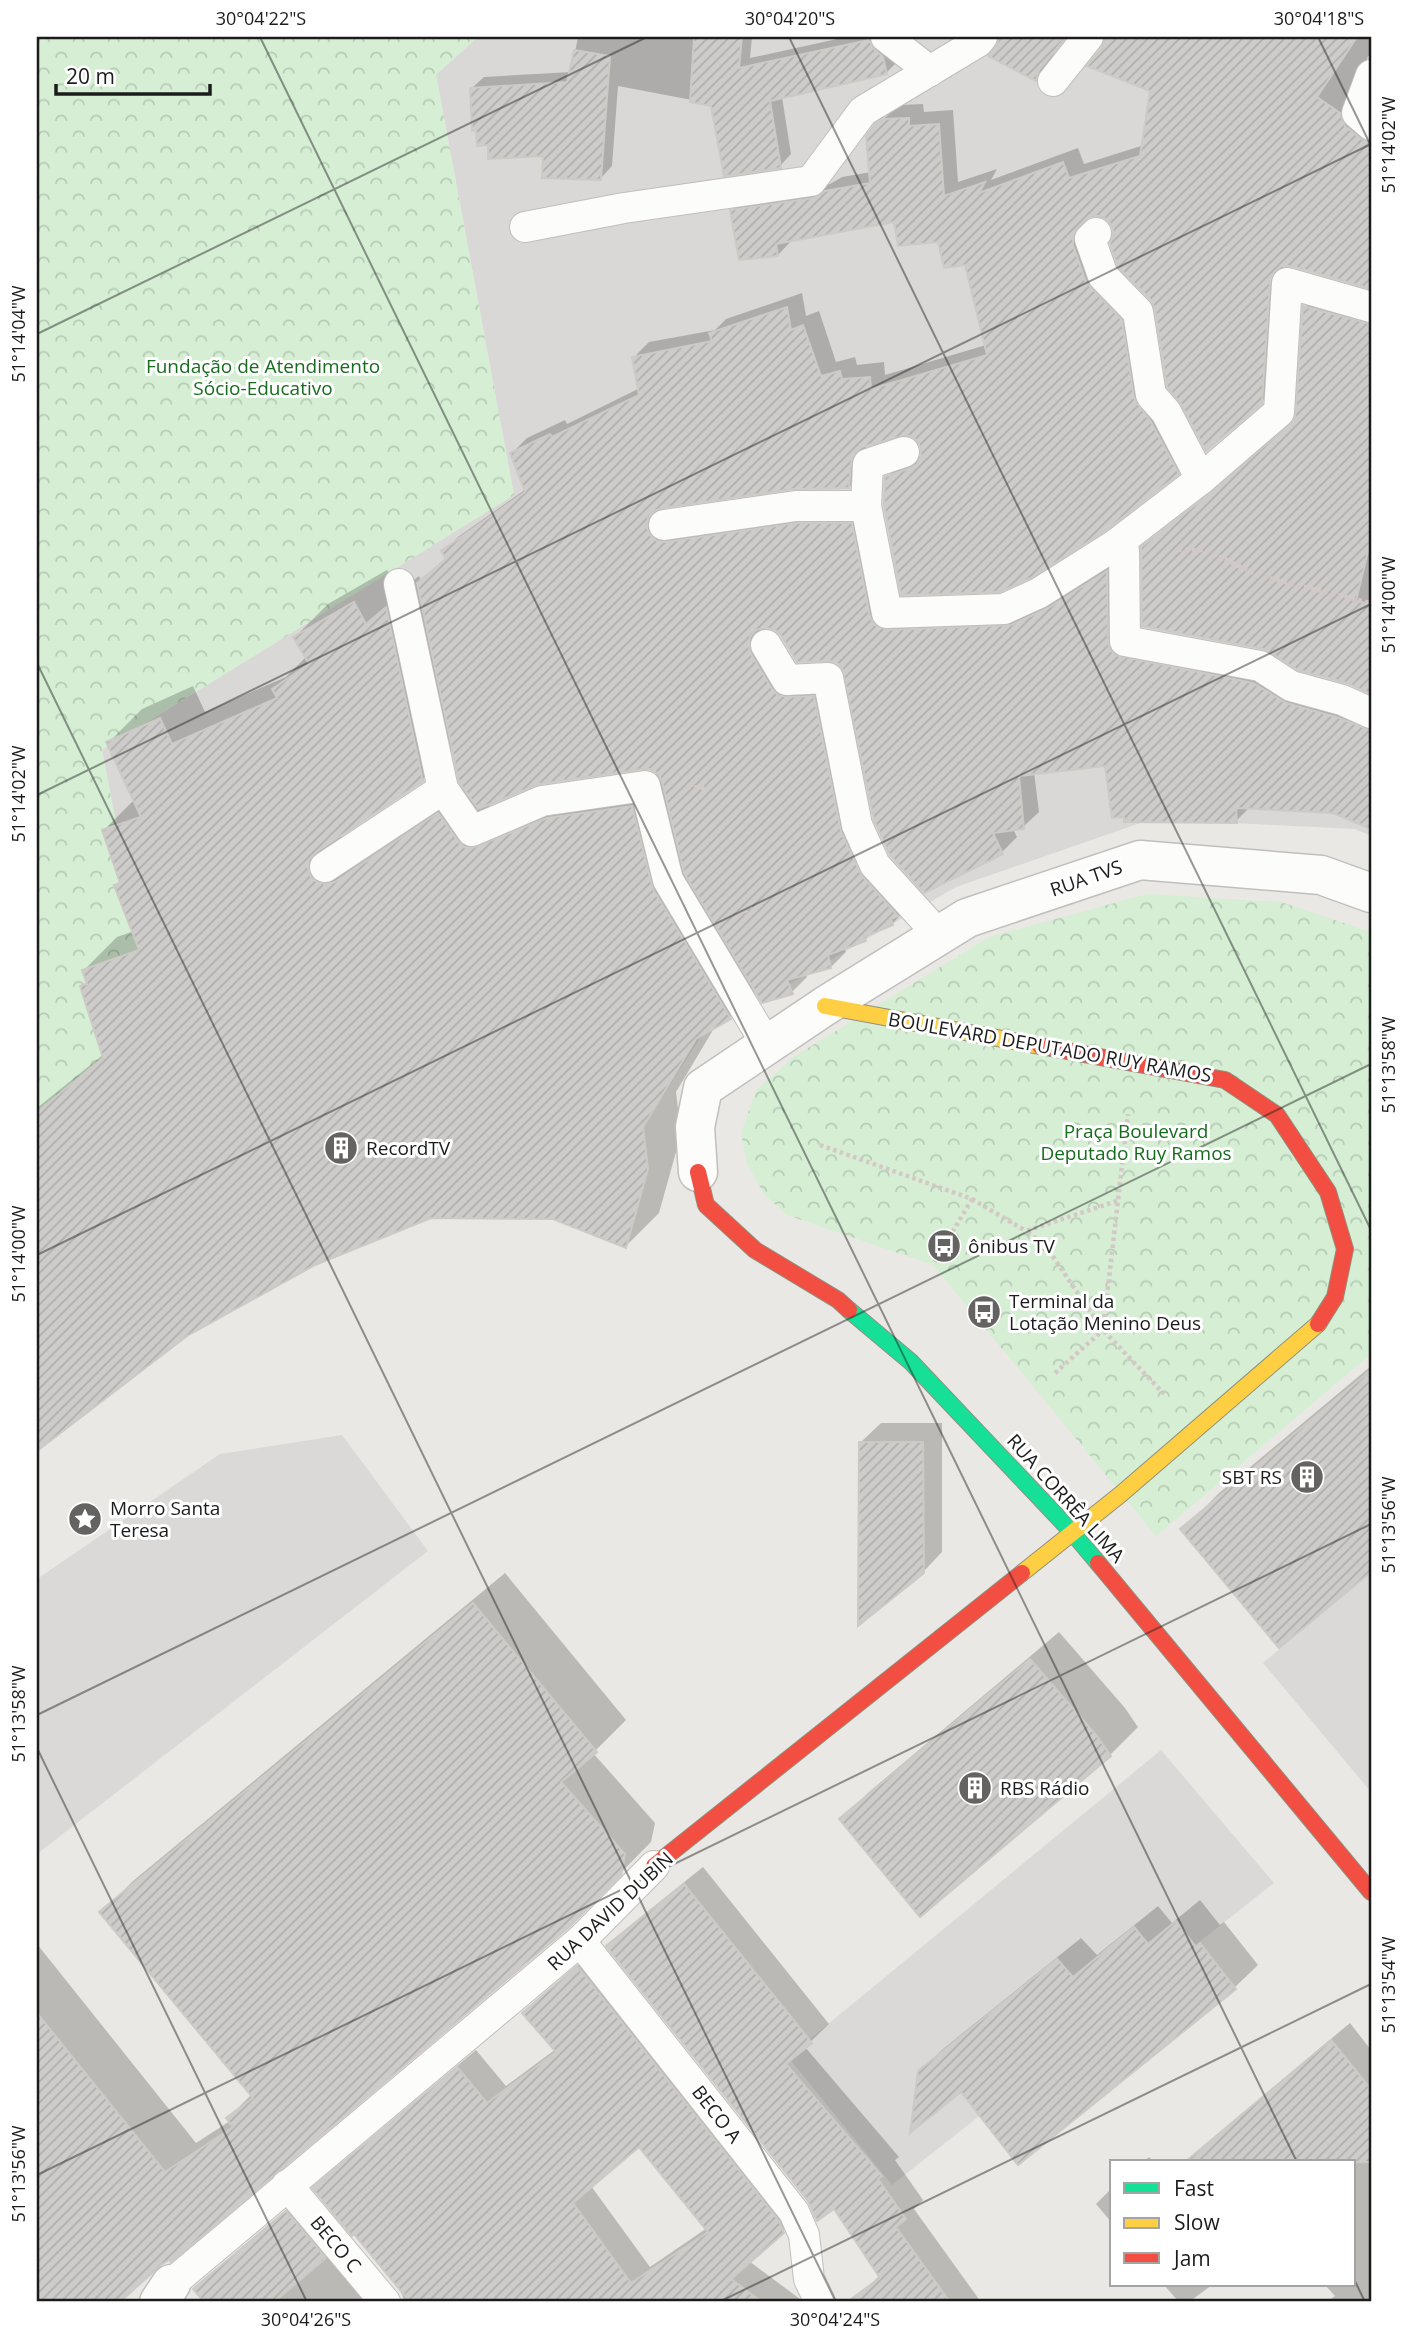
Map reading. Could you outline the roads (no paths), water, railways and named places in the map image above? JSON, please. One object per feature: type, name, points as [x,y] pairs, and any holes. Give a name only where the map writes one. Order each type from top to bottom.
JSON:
[{"type":"street","name":"RUA TVS","points":[[825,1006],[967,918],[1140,860],[1321,875],[1371,892]]},
{"type":"street","points":[[698,1172],[695,1127],[703,1088],[825,1006]]},
{"type":"street","name":"BOULEVARD DEPUTADO RUY RAMOS","points":[[825,1006],[1225,1080],[1277,1115],[1328,1192],[1345,1249],[1335,1297],[1317,1325],[1121,1494],[1072,1532]]},
{"type":"street","name":"RUA CORRÊA LIMA","points":[[698,1172],[706,1205],[755,1250],[838,1300],[911,1362],[1072,1532],[1371,1892]]},
{"type":"street","name":"RUA DAVID DUBIN","points":[[654,1866],[1072,1532]]},
{"type":"lane","points":[[886,37],[930,71]]},
{"type":"lane","points":[[525,227],[624,208],[811,181],[863,110],[978,42],[982,37]]},
{"type":"lane","points":[[1053,81],[1088,37]]},
{"type":"lane","points":[[1371,75],[1357,113],[1371,125]]},
{"type":"lane","points":[[1096,233],[1090,239],[1103,276],[1138,312],[1151,395],[1166,412],[1200,480]]},
{"type":"lane","points":[[904,452],[868,464],[866,506],[887,613],[1004,609],[1039,593],[1120,548],[1279,412],[1287,283],[1371,307]]},
{"type":"lane","points":[[664,525],[796,506],[866,506]]},
{"type":"lane","points":[[1120,548],[1125,641],[1260,666],[1291,686],[1371,713]]},
{"type":"lane","points":[[399,584],[443,789],[472,831],[542,801],[645,786],[667,880],[767,1045]]},
{"type":"lane","points":[[766,645],[787,680],[828,678],[857,825],[874,865],[939,935]]},
{"type":"lane","points":[[325,867],[443,789]]},
{"type":"lane","name":"RUA DAVID DUBIN","points":[[165,2293],[287,2185],[580,1941],[654,1866]]},
{"type":"lane","name":"BECO A","points":[[580,1941],[794,2212],[804,2235],[809,2279],[820,2302]]},
{"type":"lane","name":"BECO C","points":[[287,2185],[385,2302]]},
{"type":"place","name":"RecordTV","points":[[341,1148]]},
{"type":"place","name":"ônibus TV","points":[[944,1246]]},
{"type":"place","name":"Terminal da Lotação Menino Deus","points":[[984,1312]]},
{"type":"place","name":"SBT RS","points":[[1307,1477]]},
{"type":"place","name":"Morro Santa Teresa","points":[[85,1519]]},
{"type":"place","name":"RBS Rádio","points":[[975,1788]]},
{"type":"park label","name":"Fundação de Atendimento Sócio-Educativo","points":[[263,377]]},
{"type":"park label","name":"Praça Boulevard Deputado Ruy Ramos","points":[[1136,1142]]}]
